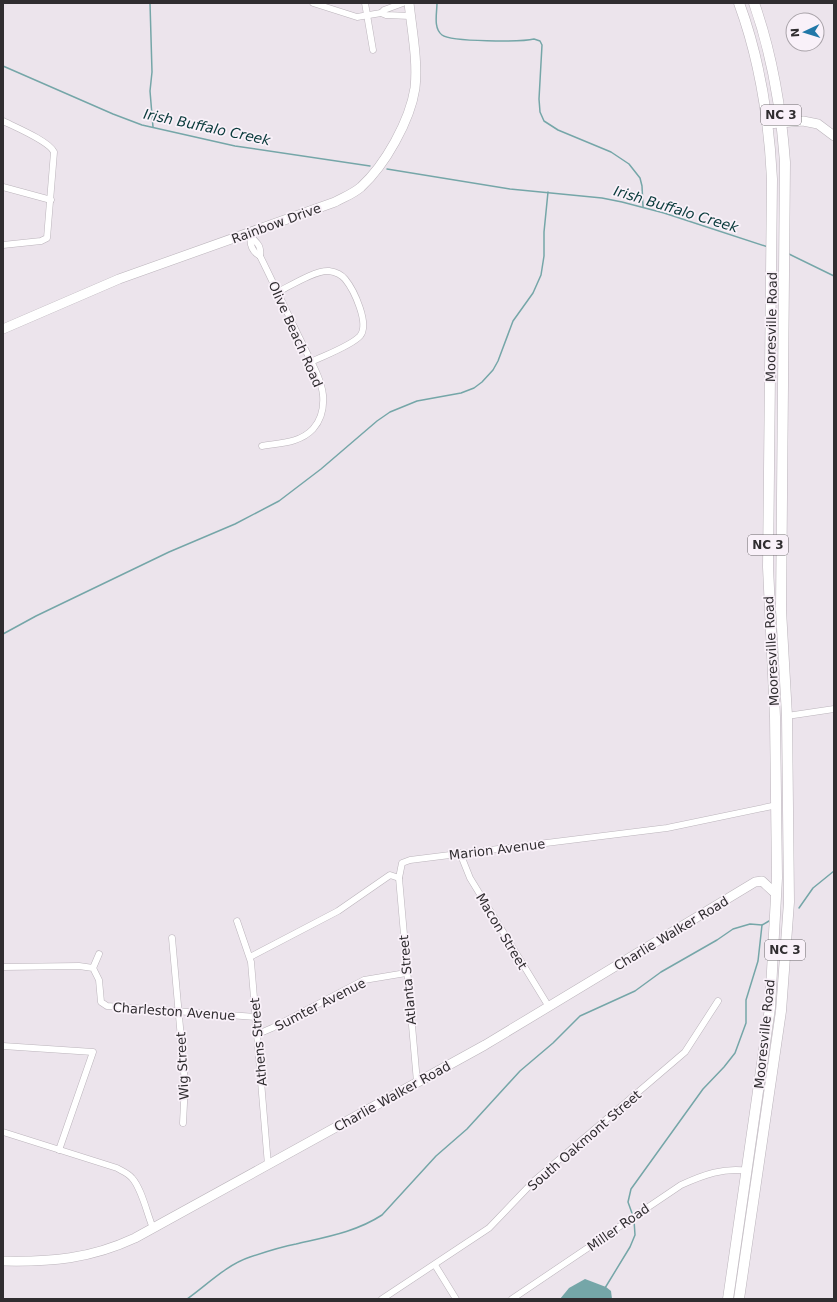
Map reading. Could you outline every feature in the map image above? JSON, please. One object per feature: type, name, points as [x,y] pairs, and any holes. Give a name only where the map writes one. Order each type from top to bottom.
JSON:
[{"type":"main road","name":"Mooresville Road","points":[[728,1299],[748,1171],[770,1008],[777,878],[777,791],[768,589],[772,179],[768,124],[759,68],[739,3]]},
{"type":"main road","name":"Mooresville Road","points":[[739,1299],[781,1011],[790,869],[788,716],[781,610],[785,162],[782,122],[770,54],[754,3]]},
{"type":"main road","points":[[768,525],[781,526]]},
{"type":"main road","points":[[777,791],[781,803],[784,866],[785,868],[790,869]]},
{"type":"main road","points":[[777,878],[782,884],[783,890],[781,947],[785,953]]},
{"type":"main road","points":[[756,1110],[758,1121],[756,1148],[759,1158]]},
{"type":"main road","points":[[748,1171],[751,1176],[748,1208],[750,1220]]},
{"type":"street","points":[[313,3],[357,17],[381,13],[386,15],[410,16]]},
{"type":"street","points":[[365,3],[373,50]]},
{"type":"street","points":[[381,13],[384,10],[403,3]]},
{"type":"street","name":"Rainbow Drive","points":[[3,329],[122,278],[250,234],[334,202],[351,194],[361,187],[378,168],[398,136],[410,108],[415,89],[415,59],[408,3]]},
{"type":"street","points":[[3,121],[53,149],[54,152],[47,238],[41,241],[3,244]]},
{"type":"street","points":[[768,124],[802,121],[818,124],[834,136]]},
{"type":"street","points":[[3,188],[51,200]]},
{"type":"street","name":"Olive Beach Road","points":[[250,234],[255,239],[261,250],[260,256],[311,362],[323,394],[324,405],[321,416],[314,428],[305,436],[290,442],[262,446]]},
{"type":"street","points":[[278,292],[318,273],[333,272],[346,279],[362,313],[363,328],[360,335],[354,340],[311,362]]},
{"type":"street","points":[[788,716],[834,709]]},
{"type":"street","name":"Marion Avenue","points":[[399,878],[402,863],[406,861],[667,828],[777,805]]},
{"type":"street","name":"Macon Street","points":[[460,854],[470,878],[549,1007]]},
{"type":"street","points":[[250,957],[338,911],[390,875],[399,878]]},
{"type":"street","name":"Atlanta Street","points":[[399,878],[406,973],[417,1082]]},
{"type":"street","name":"Charlie Walker Road","points":[[3,1261],[49,1261],[90,1254],[121,1244],[268,1165],[549,1007],[755,882],[777,878]]},
{"type":"street","points":[[762,881],[776,894]]},
{"type":"street","name":"Athens Street","points":[[237,921],[250,957],[258,1034],[268,1165]]},
{"type":"street","name":"Wig Street","points":[[172,938],[185,1083],[184,1123]]},
{"type":"street","points":[[3,967],[79,966],[93,968],[99,954]]},
{"type":"street","name":"Charleston Avenue","points":[[93,968],[99,980],[101,1002],[103,1005],[179,1013],[256,1017]]},
{"type":"street","name":"Sumter Avenue","points":[[258,1034],[364,980],[406,973]]},
{"type":"street","name":"South Oakmont Street","points":[[382,1299],[489,1228],[534,1181],[686,1052],[718,1001]]},
{"type":"street","points":[[3,1046],[93,1052],[59,1150]]},
{"type":"street","points":[[3,1132],[117,1168],[131,1177],[138,1188],[153,1228]]},
{"type":"street","points":[[732,1170],[740,1176],[745,1187]]},
{"type":"street","name":"Miller Road","points":[[512,1299],[671,1191],[710,1173],[732,1170],[748,1171]]},
{"type":"street","points":[[435,1265],[456,1299]]},
{"type":"water","points":[[585,1279],[606,1287],[611,1291],[612,1299],[560,1299],[569,1288]]},
{"type":"waterway","points":[[150,3],[152,72],[150,91],[153,127]]},
{"type":"waterway","points":[[437,3],[436,24],[442,35],[458,39],[487,41],[516,41],[534,39],[540,41],[542,45],[539,99],[540,112],[544,121],[558,130],[611,152],[629,164],[640,178],[643,207]]},
{"type":"waterway","name":"Irish Buffalo Creek","points":[[3,66],[113,114],[142,125],[235,146],[370,166]]},
{"type":"waterway","name":"Irish Buffalo Creek","points":[[387,169],[510,189],[602,198],[622,202],[664,213],[768,247]]},
{"type":"waterway","points":[[3,634],[36,616],[169,552],[235,524],[279,501],[321,469],[377,421],[390,412],[417,401],[461,393],[474,388],[482,382],[493,370],[498,361],[513,321],[533,293],[541,275],[544,256],[544,232],[548,192]]},
{"type":"waterway","name":"Irish Buffalo Creek","points":[[789,254],[834,276]]},
{"type":"waterway","points":[[799,908],[813,888],[834,871]]},
{"type":"waterway","points":[[187,1299],[225,1270],[250,1257],[278,1248],[351,1230],[382,1215],[436,1156],[467,1129],[520,1071],[553,1043],[580,1016],[635,991],[661,972],[717,940],[733,929],[750,924],[762,925],[769,921]]},
{"type":"waterway","points":[[633,1216],[628,1202],[631,1189],[703,1089],[735,1053],[746,1023],[746,1000],[758,961],[762,925]]},
{"type":"waterway","points":[[605,1288],[630,1247],[635,1235],[634,1220]]}]
